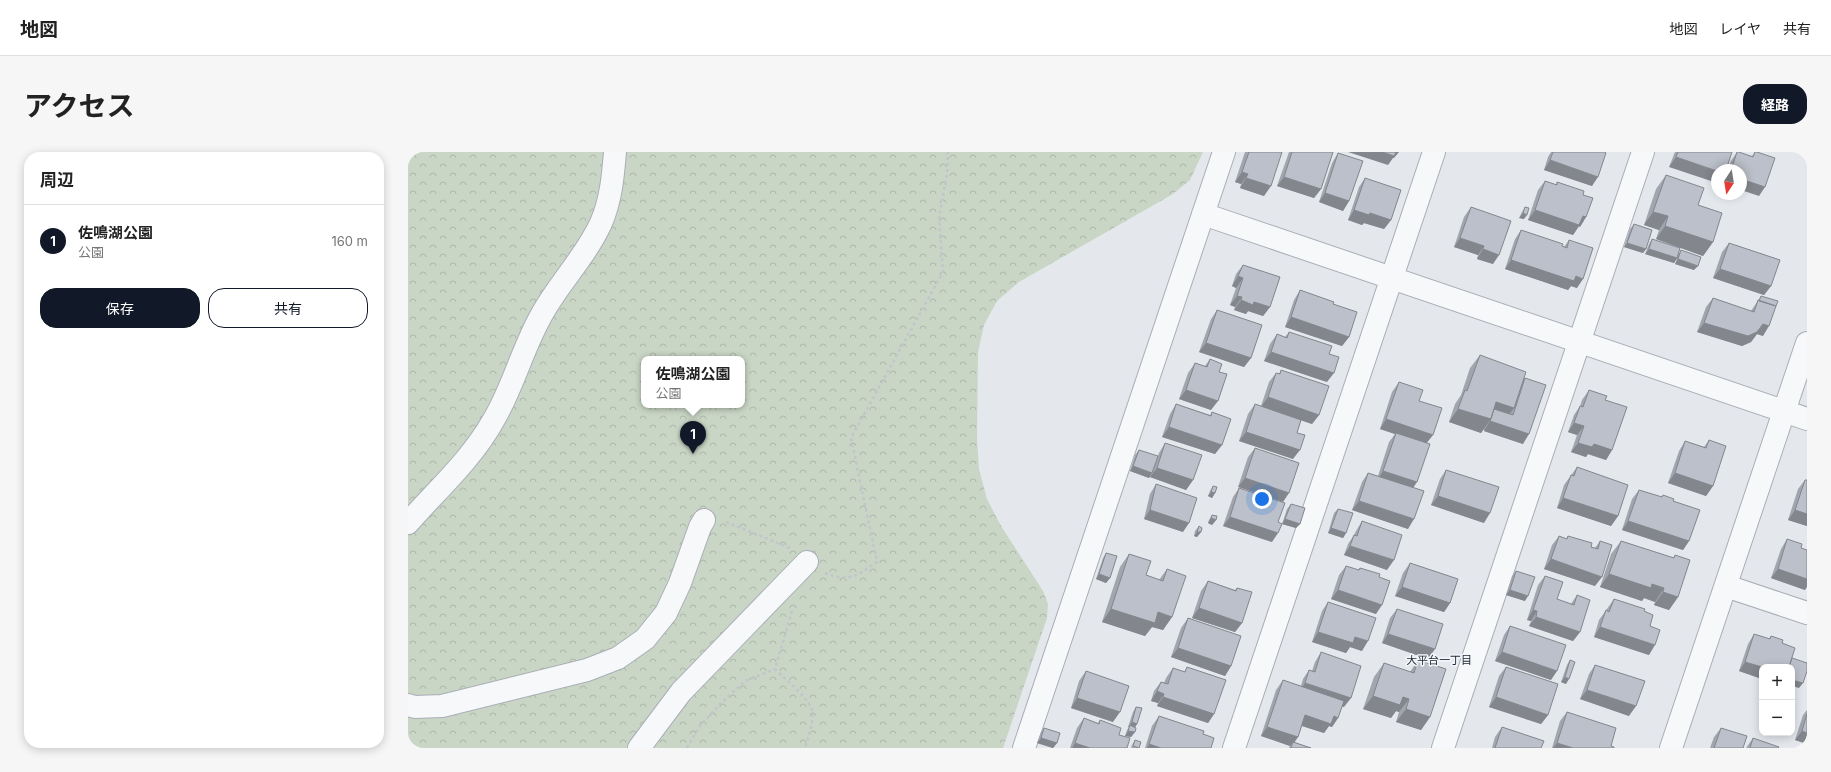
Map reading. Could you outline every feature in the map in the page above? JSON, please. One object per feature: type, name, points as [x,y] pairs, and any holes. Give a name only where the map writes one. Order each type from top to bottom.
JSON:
[{"type":"street","points":[[408,523],[477,447],[494,420],[533,330],[546,307],[601,223],[612,188],[615,152]]},
{"type":"street","points":[[1024,748],[1224,152]]},
{"type":"street","points":[[1234,748],[1434,152]]},
{"type":"street","points":[[1443,748],[1643,152]]},
{"type":"street","points":[[1203,214],[1807,418]]},
{"type":"street","points":[[1671,748],[1807,343]]},
{"type":"street","points":[[408,705],[415,707],[442,706],[587,670],[618,658],[645,639],[666,613],[680,583],[700,526],[704,520]]},
{"type":"street","points":[[639,748],[681,692],[807,562]]},
{"type":"street","points":[[1726,586],[1807,613]]},
{"type":"path","points":[[704,520],[707,514],[810,556],[806,565],[836,578],[854,577],[877,562],[851,438],[943,272],[939,218],[947,174],[948,152]]},
{"type":"path","points":[[775,669],[793,610]]},
{"type":"path","points":[[687,748],[699,727],[721,703],[745,681],[775,669]]},
{"type":"path","points":[[775,669],[804,698],[812,709],[813,720],[805,748]]},
{"type":"green space","points":[[408,152],[1203,152],[1190,180],[1173,194],[1019,282],[997,301],[984,325],[978,352],[977,439],[979,469],[987,499],[1001,526],[1043,591],[1048,604],[1047,618],[1003,748],[408,748]]},
{"type":"building","points":[[1249,152],[1282,152],[1271,186],[1246,178],[1248,174],[1242,172]]},
{"type":"building","points":[[1292,152],[1333,152],[1321,189],[1284,177]]},
{"type":"building","points":[[1382,152],[1396,152],[1394,156]]},
{"type":"building","points":[[1553,152],[1606,153],[1598,177],[1550,160]]},
{"type":"building","points":[[1678,152],[1732,152],[1728,164],[1711,164],[1711,169],[1676,157]]},
{"type":"building","points":[[1737,152],[1753,157],[1755,152],[1757,152],[1775,158],[1765,187],[1747,181],[1747,164],[1733,164]]},
{"type":"building","points":[[1338,153],[1363,161],[1349,201],[1325,193]]},
{"type":"building","points":[[1666,175],[1704,188],[1698,205],[1722,213],[1713,242],[1665,226],[1668,216],[1653,212]]},
{"type":"building","points":[[1365,178],[1401,190],[1391,220],[1370,213],[1369,215],[1354,210]]},
{"type":"building","points":[[1545,181],[1557,185],[1557,182],[1584,191],[1583,195],[1593,198],[1586,217],[1583,216],[1579,225],[1535,210]]},
{"type":"building","points":[[1471,207],[1511,221],[1499,255],[1483,249],[1484,246],[1460,238]]},
{"type":"building","points":[[1525,207],[1529,208],[1527,215],[1523,213]]},
{"type":"building","points":[[1634,224],[1652,230],[1646,249],[1627,243]]},
{"type":"building","points":[[1521,230],[1563,244],[1562,246],[1567,248],[1569,240],[1593,248],[1583,279],[1576,276],[1574,281],[1511,260]]},
{"type":"building","points":[[1652,239],[1680,248],[1677,258],[1649,249]]},
{"type":"building","points":[[1729,243],[1780,260],[1771,286],[1720,269]]},
{"type":"building","points":[[1681,250],[1701,257],[1698,266],[1678,259]]},
{"type":"building","points":[[1243,265],[1280,277],[1270,307],[1254,302],[1253,305],[1241,300],[1242,297],[1237,296],[1243,278],[1238,276]]},
{"type":"building","points":[[1300,290],[1357,312],[1349,337],[1291,317]]},
{"type":"building","points":[[1761,296],[1778,301],[1776,306],[1759,301]]},
{"type":"building","points":[[1713,298],[1754,312],[1758,300],[1776,306],[1769,326],[1763,324],[1757,332],[1748,336],[1704,323]]},
{"type":"building","points":[[1217,310],[1262,325],[1251,358],[1206,343]]},
{"type":"building","points":[[1289,332],[1332,346],[1329,354],[1339,357],[1334,373],[1271,352],[1277,334],[1287,338]]},
{"type":"building","points":[[1480,355],[1526,372],[1514,408],[1496,402],[1491,419],[1458,409],[1465,390],[1467,391]]},
{"type":"building","points":[[1210,359],[1222,364],[1219,372],[1227,374],[1218,401],[1186,390],[1195,363],[1207,367]]},
{"type":"building","points":[[1281,370],[1329,386],[1319,415],[1268,397],[1276,373],[1280,374]]},
{"type":"building","points":[[1525,378],[1546,385],[1529,434],[1490,421],[1494,409],[1513,415]]},
{"type":"building","points":[[1399,382],[1423,390],[1419,401],[1442,408],[1433,435],[1386,419]]},
{"type":"building","points":[[1589,390],[1607,396],[1605,400],[1627,407],[1612,450],[1594,444],[1592,447],[1578,443],[1584,426],[1574,423],[1580,406],[1583,407]]},
{"type":"building","points":[[1176,404],[1211,416],[1212,412],[1231,419],[1222,445],[1169,427]]},
{"type":"building","points":[[1255,404],[1301,420],[1297,433],[1305,435],[1300,450],[1246,432]]},
{"type":"building","points":[[1396,433],[1430,444],[1417,482],[1383,471]]},
{"type":"building","points":[[1709,440],[1726,446],[1713,486],[1675,473],[1685,441],[1706,448]]},
{"type":"building","points":[[1165,443],[1202,455],[1193,480],[1157,468]]},
{"type":"building","points":[[1255,448],[1299,463],[1289,493],[1245,478]]},
{"type":"building","points":[[1139,450],[1158,456],[1152,473],[1133,466]]},
{"type":"building","points":[[1577,467],[1628,485],[1618,516],[1563,498],[1571,475],[1574,476]]},
{"type":"building","points":[[1446,470],[1499,487],[1490,513],[1438,496]]},
{"type":"building","points":[[1368,473],[1424,491],[1414,519],[1359,501]]},
{"type":"building","points":[[1805,480],[1807,480],[1807,514],[1795,510]]},
{"type":"building","points":[[1156,484],[1197,498],[1189,523],[1150,510]]},
{"type":"building","points":[[1213,486],[1217,487],[1215,493],[1211,492]]},
{"type":"building","points":[[1239,488],[1285,503],[1278,522],[1282,524],[1278,533],[1230,517]]},
{"type":"building","points":[[1639,490],[1662,497],[1663,495],[1674,499],[1673,501],[1700,510],[1689,541],[1628,521]]},
{"type":"building","points":[[1291,504],[1305,508],[1300,524],[1285,519]]},
{"type":"building","points":[[1338,509],[1353,513],[1346,533],[1331,528]]},
{"type":"building","points":[[1212,515],[1217,516],[1216,520],[1211,518]]},
{"type":"building","points":[[1362,521],[1402,535],[1394,560],[1350,546],[1354,535],[1357,536]]},
{"type":"building","points":[[1199,526],[1202,528],[1201,532],[1197,532]]},
{"type":"building","points":[[1559,536],[1567,539],[1568,536],[1592,543],[1591,547],[1598,549],[1600,541],[1612,545],[1602,577],[1551,559]]},
{"type":"building","points":[[1787,539],[1802,544],[1801,548],[1807,550],[1807,579],[1778,569]]},
{"type":"building","points":[[1621,541],[1674,558],[1675,555],[1690,560],[1678,597],[1663,592],[1664,588],[1652,584],[1651,588],[1609,574]]},
{"type":"building","points":[[1106,553],[1117,556],[1110,578],[1099,574]]},
{"type":"building","points":[[1129,554],[1151,561],[1146,575],[1163,581],[1167,569],[1186,576],[1172,617],[1158,612],[1155,623],[1111,609]]},
{"type":"building","points":[[1410,563],[1458,579],[1450,603],[1402,587]]},
{"type":"building","points":[[1346,566],[1359,570],[1360,568],[1380,574],[1379,577],[1390,581],[1382,605],[1338,590]]},
{"type":"building","points":[[1516,571],[1535,577],[1528,596],[1510,590]]},
{"type":"building","points":[[1545,576],[1563,582],[1557,599],[1574,605],[1577,595],[1590,600],[1580,632],[1536,617],[1537,611],[1533,610]]},
{"type":"building","points":[[1208,581],[1236,591],[1237,588],[1252,592],[1242,623],[1199,608]]},
{"type":"building","points":[[1614,599],[1645,609],[1644,611],[1653,615],[1650,626],[1660,630],[1655,645],[1600,627],[1606,610],[1609,612]]},
{"type":"building","points":[[1328,602],[1376,618],[1368,641],[1355,637],[1353,643],[1318,632]]},
{"type":"building","points":[[1397,609],[1443,624],[1435,649],[1388,634]]},
{"type":"building","points":[[1188,618],[1241,636],[1231,666],[1178,648]]},
{"type":"building","points":[[1510,626],[1566,645],[1557,671],[1502,652]]},
{"type":"building","points":[[1754,634],[1770,639],[1771,636],[1783,640],[1782,643],[1795,648],[1790,664],[1759,664],[1759,666],[1745,662]]},
{"type":"building","points":[[1321,652],[1361,666],[1351,698],[1305,683],[1309,670],[1315,672]]},
{"type":"building","points":[[1792,658],[1807,663],[1807,671],[1803,683],[1795,681],[1795,664],[1790,664]]},
{"type":"building","points":[[1418,660],[1446,669],[1430,717],[1406,709],[1409,699],[1403,697],[1400,705],[1373,696],[1384,663],[1414,673]]},
{"type":"building","points":[[1570,660],[1575,662],[1569,679],[1565,677]]},
{"type":"building","points":[[1595,665],[1645,681],[1636,706],[1587,690]]},
{"type":"building","points":[[1187,667],[1226,680],[1214,714],[1163,697],[1164,694],[1157,691],[1161,682],[1168,684],[1173,668],[1185,672]]},
{"type":"building","points":[[1506,667],[1558,684],[1548,715],[1496,697]]},
{"type":"building","points":[[1086,671],[1129,686],[1120,712],[1077,698]]},
{"type":"building","points":[[1283,680],[1344,701],[1338,718],[1334,716],[1331,724],[1305,715],[1298,737],[1267,727]]},
{"type":"building","points":[[1136,707],[1142,708],[1137,724],[1132,722]]},
{"type":"building","points":[[1567,712],[1616,728],[1611,746],[1614,748],[1573,748],[1557,743]]},
{"type":"building","points":[[1807,714],[1807,733],[1802,731]]},
{"type":"building","points":[[1159,716],[1204,731],[1203,734],[1214,738],[1211,748],[1161,748],[1149,744]]},
{"type":"building","points":[[1084,718],[1099,724],[1100,720],[1121,728],[1119,735],[1130,738],[1127,748],[1090,748],[1075,743]]},
{"type":"building","points":[[1130,725],[1136,728],[1135,732],[1128,731]]},
{"type":"building","points":[[1502,727],[1544,741],[1541,748],[1495,748]]},
{"type":"building","points":[[1044,728],[1060,733],[1057,743],[1041,738]]},
{"type":"building","points":[[1721,728],[1747,736],[1743,748],[1714,748]]},
{"type":"building","points":[[1753,738],[1779,747],[1750,748]]},
{"type":"building","points":[[1135,740],[1141,742],[1139,748],[1133,746]]},
{"type":"building","points":[[1293,742],[1311,748],[1291,748]]},
{"type":"place","name":"佐鳴湖公園","points":[[693,454]]},
{"type":"district","name":"大平台一丁目","points":[[1439,660]]}]
